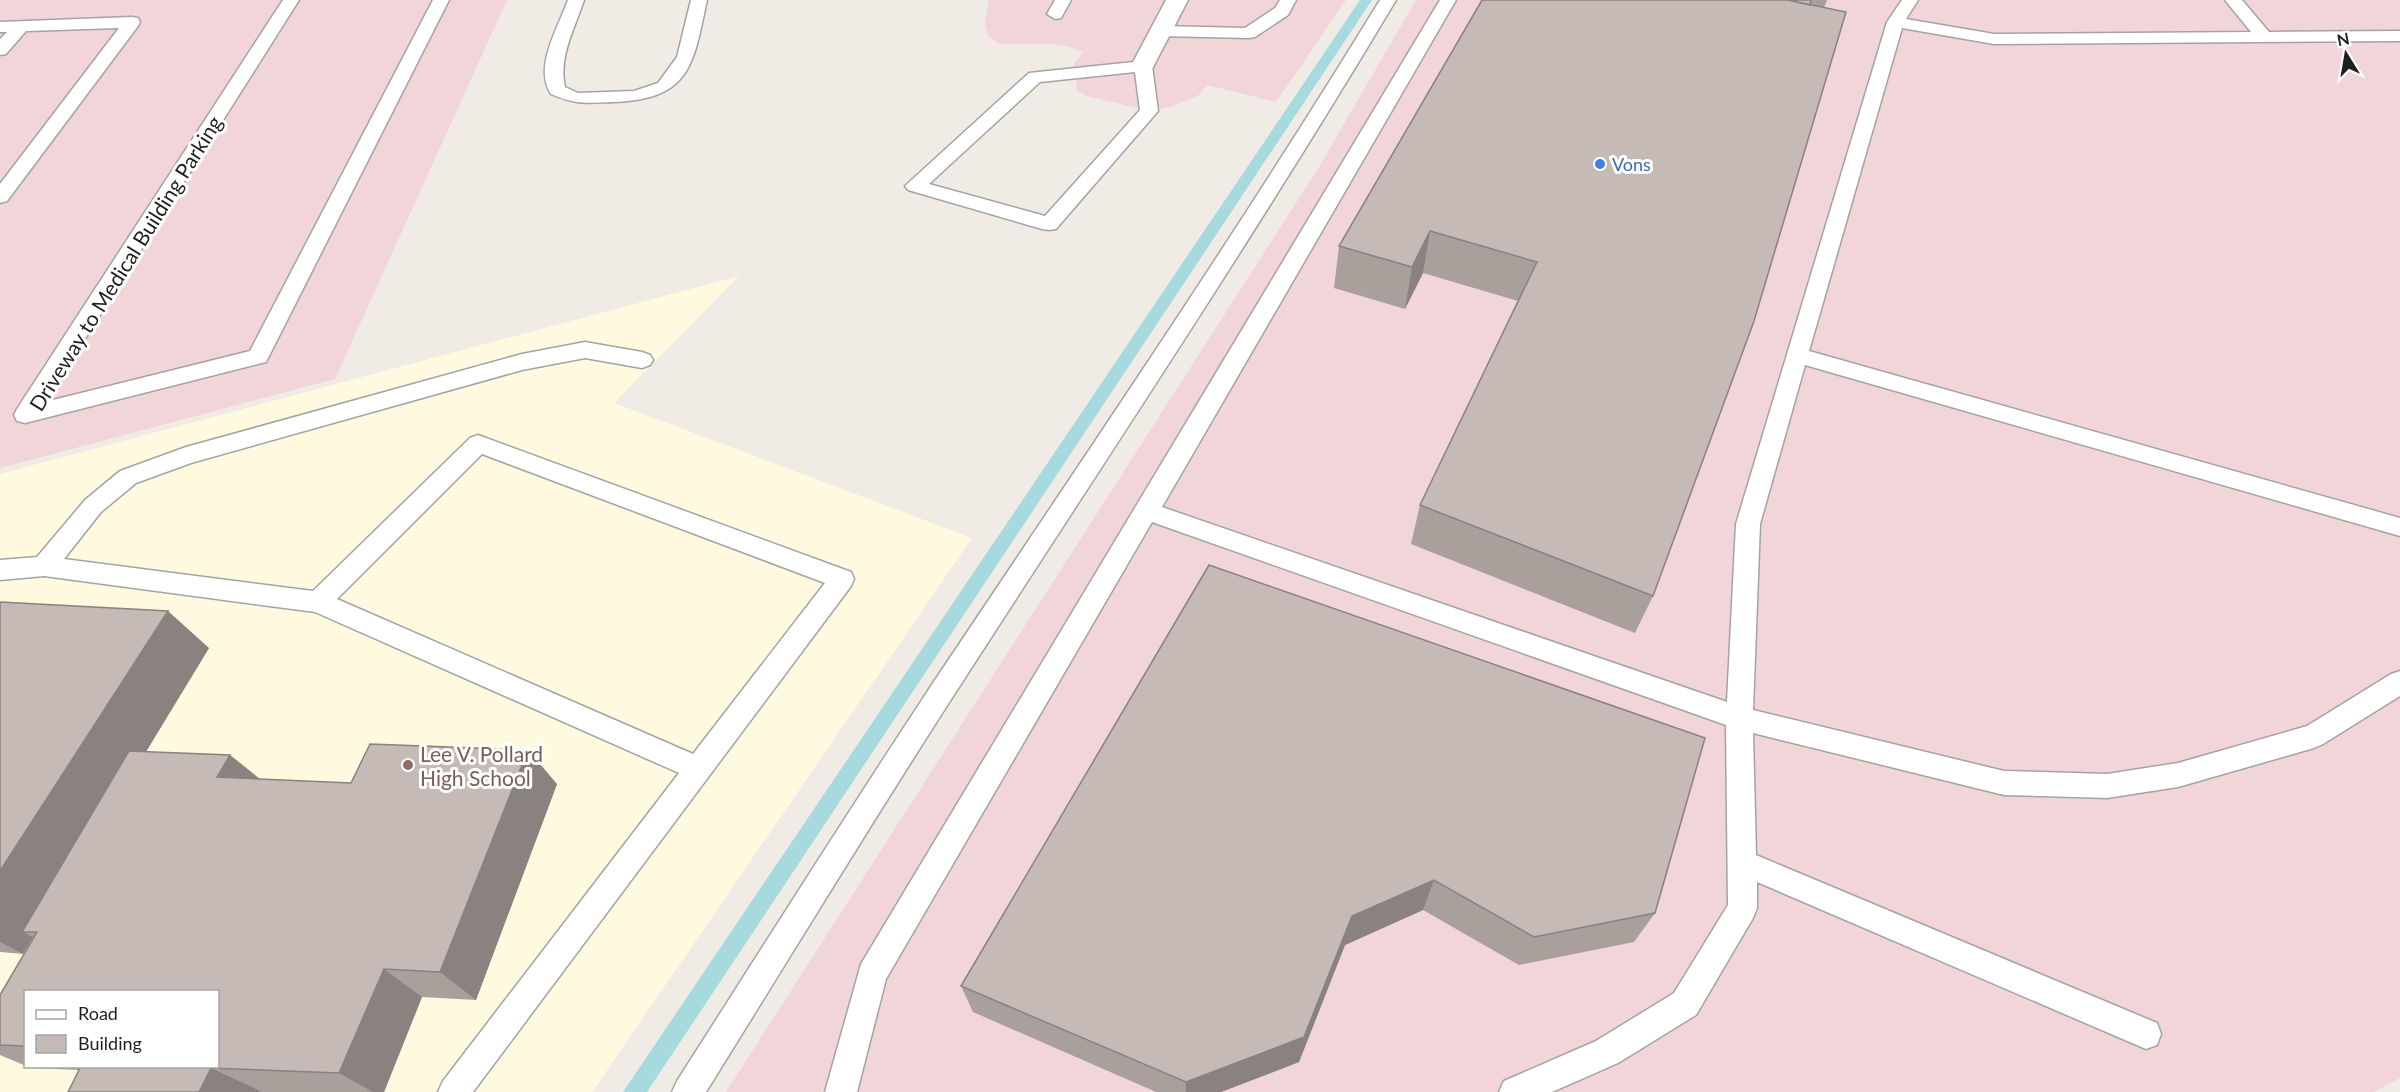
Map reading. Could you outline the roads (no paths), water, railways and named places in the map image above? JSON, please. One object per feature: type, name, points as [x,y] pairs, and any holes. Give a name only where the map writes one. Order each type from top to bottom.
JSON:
[{"type":"street","points":[[1143,66],[1177,0]]},
{"type":"lane","name":"Driveway to Medical Building Parking","points":[[291,0],[25,415],[258,357],[441,0]]},
{"type":"lane","points":[[576,0],[558,49],[553,79],[557,90],[575,98],[635,96],[664,87],[686,58],[699,0]]},
{"type":"lane","points":[[1161,31],[1249,33],[1282,11],[1288,0]]},
{"type":"lane","points":[[688,1092],[940,694],[1217,274],[1322,110],[1388,0]]},
{"type":"lane","points":[[841,1092],[872,974],[1448,0]]},
{"type":"lane","points":[[1515,1092],[1607,1052],[1685,1004],[1743,908],[1739,718],[1748,524],[1893,11],[1910,0]]},
{"type":"lane","points":[[2233,0],[2263,36]]},
{"type":"lane","points":[[1893,11],[1994,39],[2400,36]]},
{"type":"lane","points":[[0,27],[132,22],[0,197]]},
{"type":"lane","points":[[0,51],[21,26]]},
{"type":"lane","points":[[1143,66],[1149,111],[1049,224],[915,186],[1035,77],[1143,66]]},
{"type":"lane","points":[[44,566],[93,506],[128,477],[186,456],[522,362],[585,350],[642,360]]},
{"type":"lane","points":[[1797,356],[2400,526]]},
{"type":"lane","points":[[318,602],[478,444],[842,579],[454,1092]]},
{"type":"lane","points":[[1147,511],[1739,718],[2004,783],[2107,786],[2178,775],[2314,736],[2400,682]]},
{"type":"lane","points":[[0,570],[44,566],[318,602],[698,769]]},
{"type":"lane","points":[[1741,862],[2146,1034]]},
{"type":"waterway","points":[[634,1092],[1366,0]]},
{"type":"place","name":"Vons","points":[[1600,164]]},
{"type":"place","name":"Lee V. Pollard High School","points":[[408,765]]}]
